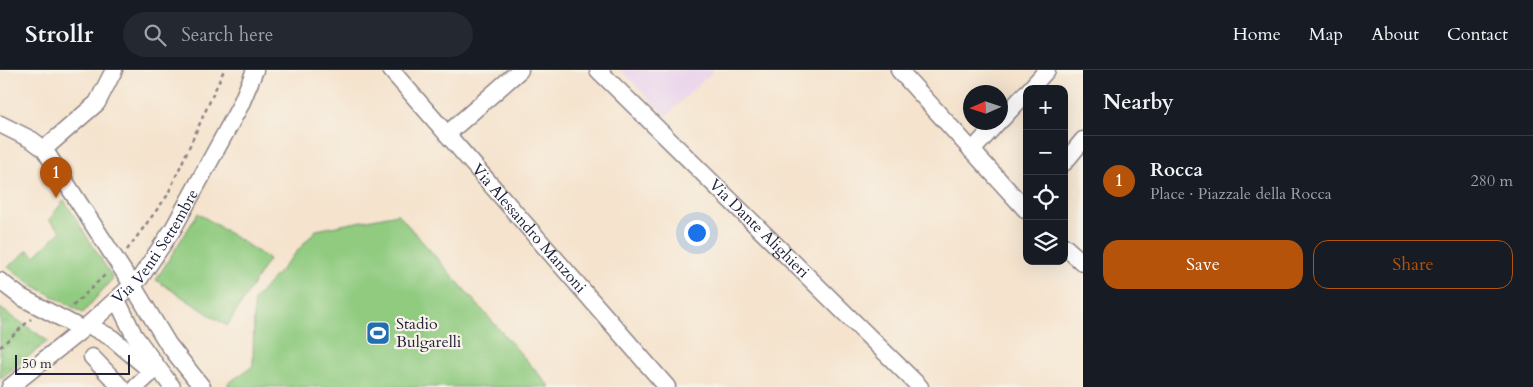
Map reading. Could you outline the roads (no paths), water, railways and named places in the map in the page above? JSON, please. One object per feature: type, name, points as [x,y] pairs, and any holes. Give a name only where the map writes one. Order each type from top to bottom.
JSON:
[{"type":"street","points":[[44,149],[97,103],[114,70]]},
{"type":"street","name":"Via Venti Settembre","points":[[10,387],[133,286],[173,229],[240,106],[255,70]]},
{"type":"street","name":"Via Alessandro Manzoni","points":[[391,70],[667,387]]},
{"type":"street","points":[[447,134],[520,70]]},
{"type":"street","name":"Via Dante Alighieri","points":[[598,70],[920,387]]},
{"type":"street","points":[[899,70],[1023,207]]},
{"type":"street","points":[[1034,85],[1047,70]]},
{"type":"street","points":[[1008,112],[1023,96]]},
{"type":"street","points":[[0,124],[32,140],[44,149],[133,286],[168,344],[202,387]]},
{"type":"street","points":[[972,151],[991,130]]},
{"type":"street","points":[[1068,159],[1083,140]]},
{"type":"street","points":[[1068,250],[1083,263]]},
{"type":"street","points":[[0,281],[21,297],[61,317],[112,338],[170,387]]},
{"type":"street","points":[[117,300],[139,342],[170,387]]},
{"type":"street","points":[[92,357],[121,387]]},
{"type":"street","points":[[136,387],[152,372]]},
{"type":"place","name":"Rocca","points":[[56,198]]},
{"type":"place","name":"Stadio Bulgarelli","points":[[378,333]]}]
